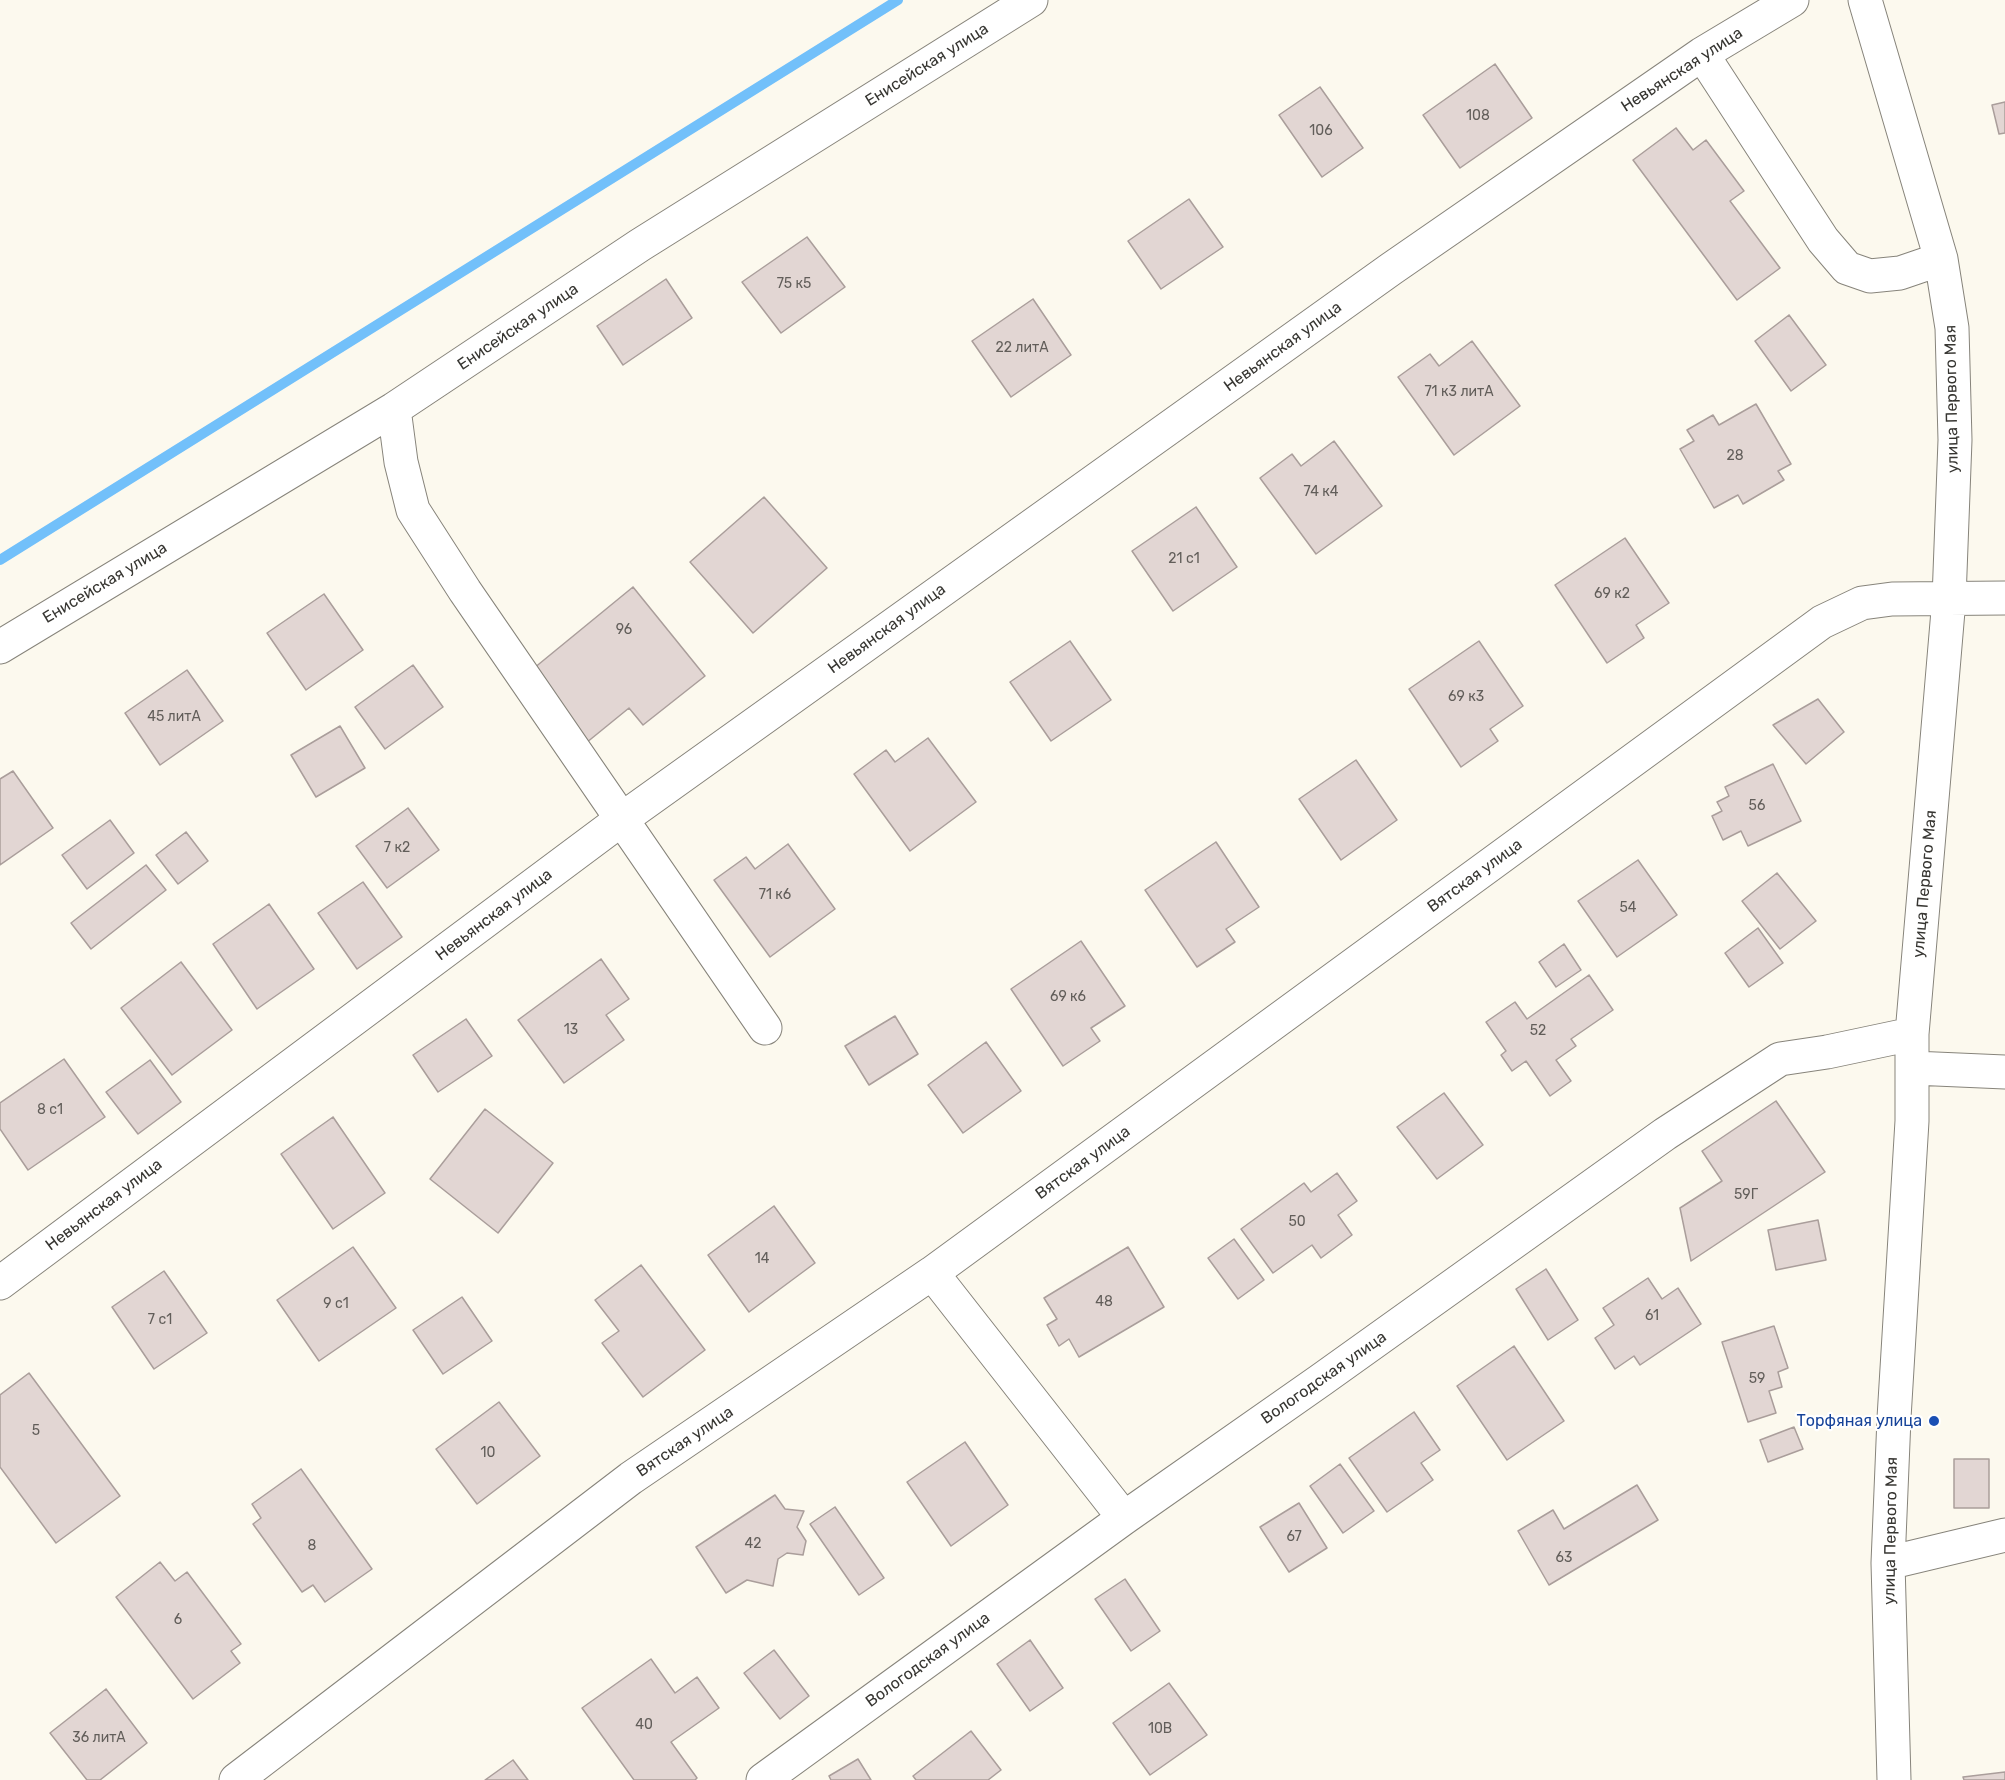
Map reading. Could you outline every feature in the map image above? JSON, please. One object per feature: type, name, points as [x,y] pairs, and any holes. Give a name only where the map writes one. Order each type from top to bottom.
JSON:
[{"type":"street","name":"Енисейская улица","points":[[0,647],[394,409],[640,245],[1031,0]]},
{"type":"street","name":"Невьянская улица","points":[[0,1283],[622,819],[1391,269],[1702,54],[1792,0]]},
{"type":"street","name":"улица Первого Мая","points":[[1865,0],[1941,259],[1952,328],[1955,440],[1949,599],[1912,1035],[1912,1121],[1894,1418],[1888,1563],[1894,1780]]},
{"type":"street","points":[[1702,54],[1823,240],[1847,268],[1870,276],[1900,273],[1941,259]]},
{"type":"street","points":[[394,409],[401,462],[413,510],[465,591],[765,1029]]},
{"type":"street","name":"Вятская улица","points":[[236,1780],[631,1478],[932,1273],[1822,622],[1862,603],[1892,599],[2005,598]]},
{"type":"street","name":"Вологодская улица","points":[[763,1780],[1124,1518],[1330,1374],[1665,1134],[1780,1059],[1912,1035]]},
{"type":"street","points":[[1913,1068],[2005,1072]]},
{"type":"street","points":[[932,1273],[1124,1518]]},
{"type":"street","points":[[1888,1563],[2005,1535]]},
{"type":"building","points":[[1495,64],[1532,118],[1460,168],[1423,115]]},
{"type":"building","points":[[1320,87],[1363,148],[1322,177],[1279,115]]},
{"type":"building","points":[[2005,102],[2005,133],[1999,134],[1992,105]]},
{"type":"building","points":[[1676,128],[1693,150],[1706,140],[1744,191],[1730,201],[1780,268],[1737,300],[1633,160]]},
{"type":"building","points":[[1189,199],[1223,247],[1161,289],[1128,241]]},
{"type":"building","points":[[807,237],[845,287],[781,333],[742,282]]},
{"type":"building","points":[[666,279],[692,318],[623,365],[597,326]]},
{"type":"building","points":[[1033,299],[1071,355],[1011,397],[972,341]]},
{"type":"building","points":[[1789,315],[1826,365],[1791,391],[1755,341]]},
{"type":"building","points":[[1472,341],[1520,406],[1454,455],[1398,377],[1430,354],[1439,366]]},
{"type":"building","points":[[1756,404],[1791,464],[1778,471],[1784,480],[1743,504],[1738,495],[1714,508],[1680,449],[1694,441],[1687,430],[1713,415],[1719,425]]},
{"type":"building","points":[[1334,441],[1382,506],[1316,554],[1260,478],[1292,454],[1301,466]]},
{"type":"building","points":[[764,497],[827,568],[753,633],[690,562]]},
{"type":"building","points":[[1196,507],[1237,567],[1173,611],[1132,551]]},
{"type":"building","points":[[1625,538],[1669,603],[1636,625],[1644,638],[1607,663],[1555,585]]},
{"type":"building","points":[[633,587],[705,676],[643,725],[629,708],[586,743],[528,673]]},
{"type":"building","points":[[324,594],[363,650],[306,690],[267,633]]},
{"type":"building","points":[[1070,641],[1111,700],[1051,741],[1010,682]]},
{"type":"building","points":[[1479,641],[1523,706],[1490,729],[1498,741],[1461,767],[1409,689]]},
{"type":"building","points":[[413,665],[443,707],[385,749],[355,707]]},
{"type":"building","points":[[187,670],[223,721],[160,765],[125,713]]},
{"type":"building","points":[[1818,699],[1844,732],[1806,764],[1773,725]]},
{"type":"building","points":[[340,726],[365,768],[316,797],[291,755]]},
{"type":"building","points":[[928,738],[976,802],[910,851],[854,774],[886,750],[895,762]]},
{"type":"building","points":[[1356,760],[1397,820],[1341,860],[1299,799]]},
{"type":"building","points":[[1773,764],[1801,821],[1748,846],[1741,831],[1723,840],[1712,816],[1722,811],[1717,802],[1729,796],[1725,787]]},
{"type":"building","points":[[13,771],[53,828],[0,865],[0,779]]},
{"type":"building","points":[[408,808],[439,850],[387,888],[356,846]]},
{"type":"building","points":[[110,820],[134,853],[87,889],[62,855]]},
{"type":"building","points":[[186,832],[208,861],[178,884],[156,855]]},
{"type":"building","points":[[1216,842],[1259,907],[1226,929],[1235,942],[1197,967],[1145,890]]},
{"type":"building","points":[[788,844],[835,909],[770,957],[714,880],[746,857],[755,869]]},
{"type":"building","points":[[1638,860],[1677,915],[1617,957],[1578,901]]},
{"type":"building","points":[[146,865],[166,890],[91,949],[71,923]]},
{"type":"building","points":[[1777,873],[1816,921],[1780,949],[1742,901]]},
{"type":"building","points":[[363,882],[402,937],[357,969],[318,913]]},
{"type":"building","points":[[269,904],[314,969],[257,1009],[213,944]]},
{"type":"building","points":[[1758,928],[1783,963],[1749,987],[1725,953]]},
{"type":"building","points":[[1081,941],[1125,1006],[1091,1028],[1100,1041],[1063,1066],[1011,989]]},
{"type":"building","points":[[1564,944],[1581,970],[1556,987],[1539,962]]},
{"type":"building","points":[[601,959],[629,999],[606,1015],[624,1040],[564,1083],[518,1020]]},
{"type":"building","points":[[181,962],[232,1030],[172,1075],[121,1008]]},
{"type":"building","points":[[1589,975],[1613,1010],[1571,1039],[1576,1046],[1556,1060],[1571,1081],[1550,1096],[1526,1061],[1512,1071],[1501,1055],[1506,1051],[1486,1022],[1515,1002],[1527,1019]]},
{"type":"building","points":[[895,1016],[918,1054],[869,1085],[845,1046]]},
{"type":"building","points":[[466,1019],[492,1056],[438,1092],[413,1055]]},
{"type":"building","points":[[986,1042],[1021,1091],[963,1133],[928,1085]]},
{"type":"building","points":[[64,1059],[105,1117],[28,1170],[0,1129],[0,1103]]},
{"type":"building","points":[[150,1060],[181,1102],[138,1134],[106,1092]]},
{"type":"building","points":[[1444,1093],[1483,1145],[1437,1179],[1397,1127]]},
{"type":"building","points":[[1776,1101],[1825,1172],[1691,1261],[1680,1208],[1722,1181],[1702,1151]]},
{"type":"building","points":[[485,1109],[553,1163],[498,1233],[430,1179]]},
{"type":"building","points":[[333,1117],[385,1193],[333,1229],[281,1154]]},
{"type":"building","points":[[1337,1173],[1357,1201],[1338,1215],[1352,1235],[1321,1258],[1312,1245],[1273,1273],[1241,1229],[1304,1183],[1311,1192]]},
{"type":"building","points":[[774,1206],[815,1263],[749,1312],[708,1255]]},
{"type":"building","points":[[1818,1220],[1826,1260],[1776,1270],[1768,1230]]},
{"type":"building","points":[[1234,1239],[1264,1280],[1238,1299],[1208,1258]]},
{"type":"building","points":[[353,1247],[396,1308],[319,1361],[277,1300]]},
{"type":"building","points":[[1128,1247],[1164,1307],[1079,1357],[1069,1339],[1059,1346],[1047,1325],[1057,1319],[1044,1298]]},
{"type":"building","points":[[641,1265],[705,1350],[643,1397],[602,1343],[619,1331],[595,1300]]},
{"type":"building","points":[[1546,1269],[1578,1320],[1548,1340],[1516,1289]]},
{"type":"building","points":[[164,1271],[207,1333],[154,1369],[112,1307]]},
{"type":"building","points":[[1648,1278],[1662,1299],[1678,1288],[1701,1324],[1640,1365],[1634,1356],[1615,1369],[1595,1338],[1614,1325],[1603,1308]]},
{"type":"building","points":[[462,1297],[492,1341],[443,1374],[413,1330]]},
{"type":"building","points":[[1774,1326],[1788,1368],[1778,1372],[1782,1387],[1769,1391],[1776,1413],[1748,1422],[1722,1342]]},
{"type":"building","points":[[1514,1346],[1564,1421],[1507,1460],[1457,1386]]},
{"type":"building","points":[[29,1373],[120,1496],[56,1543],[0,1467],[0,1395]]},
{"type":"building","points":[[499,1402],[540,1456],[477,1504],[436,1449]]},
{"type":"building","points":[[1414,1412],[1440,1450],[1421,1463],[1433,1480],[1387,1512],[1349,1458]]},
{"type":"building","points":[[1794,1427],[1803,1449],[1768,1462],[1760,1440]]},
{"type":"building","points":[[965,1442],[1008,1505],[951,1546],[907,1482]]},
{"type":"building","points":[[1954,1459],[1989,1459],[1989,1508],[1954,1508]]},
{"type":"building","points":[[1340,1464],[1374,1511],[1343,1533],[1310,1486]]},
{"type":"building","points":[[301,1469],[372,1569],[325,1602],[313,1585],[302,1592],[253,1524],[261,1518],[252,1504]]},
{"type":"building","points":[[1637,1485],[1658,1520],[1549,1585],[1518,1531],[1553,1510],[1564,1529]]},
{"type":"building","points":[[775,1495],[785,1509],[804,1511],[797,1527],[806,1541],[803,1555],[787,1553],[778,1559],[773,1586],[747,1580],[726,1593],[696,1547]]},
{"type":"building","points":[[1299,1503],[1327,1548],[1289,1572],[1260,1527]]},
{"type":"building","points":[[835,1507],[884,1578],[859,1595],[810,1524]]},
{"type":"building","points":[[160,1562],[175,1581],[187,1572],[241,1644],[231,1651],[240,1663],[193,1699],[116,1597]]},
{"type":"building","points":[[1125,1579],[1160,1631],[1131,1651],[1095,1599]]},
{"type":"building","points":[[1030,1640],[1063,1688],[1030,1711],[997,1664]]},
{"type":"building","points":[[774,1650],[809,1696],[780,1719],[744,1673]]},
{"type":"building","points":[[651,1659],[675,1693],[697,1677],[719,1708],[671,1742],[697,1778],[695,1780],[634,1780],[582,1708]]},
{"type":"building","points":[[1169,1683],[1207,1735],[1150,1775],[1113,1723]]},
{"type":"building","points":[[106,1689],[147,1743],[100,1780],[87,1780],[50,1733]]},
{"type":"building","points":[[971,1731],[1001,1770],[988,1780],[916,1780],[913,1776]]},
{"type":"building","points":[[858,1759],[871,1780],[831,1780],[829,1776]]},
{"type":"building","points":[[513,1760],[528,1780],[485,1780]]},
{"type":"building","points":[[2005,1772],[2005,1780],[1964,1780],[1963,1777]]},
{"type":"waterway","points":[[0,560],[898,0]]},
{"type":"place","name":"Торфяная улица","points":[[1934,1421]]}]
